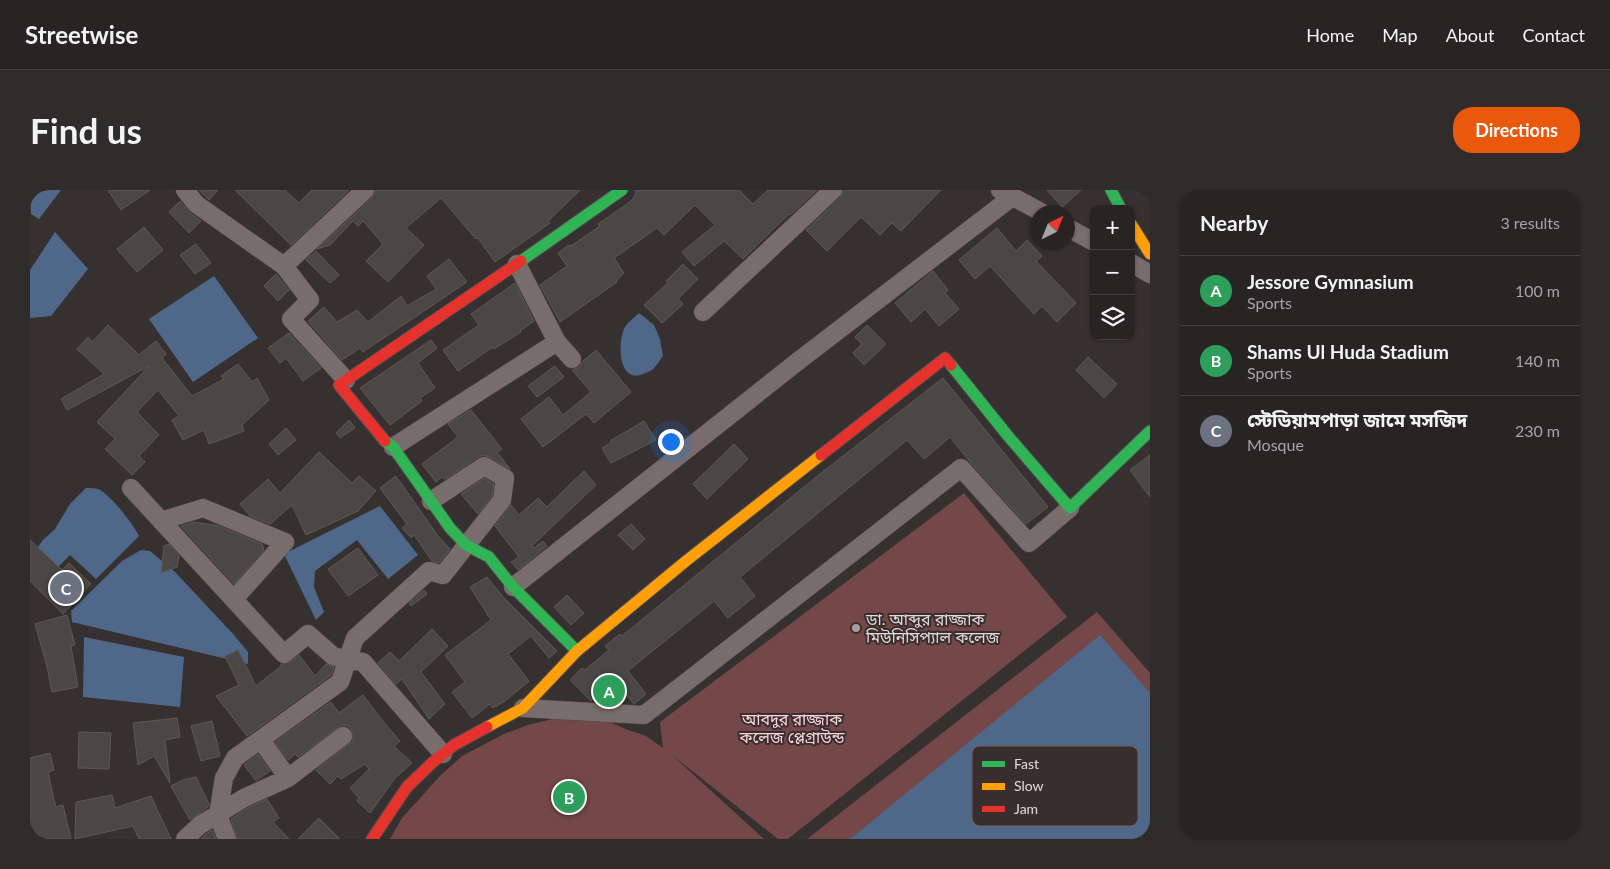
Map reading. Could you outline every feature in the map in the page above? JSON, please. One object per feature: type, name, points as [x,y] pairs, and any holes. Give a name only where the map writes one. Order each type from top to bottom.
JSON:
[{"type":"street","points":[[186,190],[196,204],[284,266],[310,300],[291,319],[346,380]]},
{"type":"street","points":[[284,266],[365,190]]},
{"type":"street","points":[[577,651],[513,587],[489,557],[466,545],[450,528],[393,447],[382,439],[339,385],[622,190]]},
{"type":"street","points":[[703,312],[833,190]]},
{"type":"street","points":[[1111,190],[1120,205]]},
{"type":"street","points":[[513,587],[797,362],[1006,193],[1030,206]]},
{"type":"street","points":[[1135,230],[1150,254]]},
{"type":"street","points":[[1075,232],[1090,240]]},
{"type":"street","points":[[517,264],[557,342],[572,358]]},
{"type":"street","points":[[1135,265],[1150,274]]},
{"type":"street","points":[[393,447],[557,342]]},
{"type":"street","points":[[372,839],[407,787],[443,754],[454,745],[523,708],[577,651],[686,562],[945,358],[1008,436],[1070,508]]},
{"type":"street","points":[[523,708],[644,714],[961,468],[1029,543],[1070,508],[1150,432]]},
{"type":"street","points":[[227,839],[218,815],[224,778],[235,758],[340,682],[356,638],[429,571],[443,574],[502,500],[505,478],[484,466],[431,501]]},
{"type":"street","points":[[131,488],[284,654],[308,634],[333,656],[363,662],[443,754]]},
{"type":"street","points":[[161,521],[202,508],[285,542],[234,599]]},
{"type":"street","points":[[185,839],[200,825],[244,798],[288,778],[343,736]]},
{"type":"street","points":[[261,740],[288,778]]},
{"type":"green space","name":"আবদুর রাজ্জাক কলেজ প্লেগ্রাউন্ড","points":[[964,493],[1067,617],[788,839],[778,839],[672,755],[764,839],[390,839],[402,818],[440,776],[462,756],[504,734],[528,725],[565,716],[596,716],[646,736],[663,748],[660,722]]},
{"type":"green space","points":[[1097,612],[1150,673],[1150,839],[807,839]]},
{"type":"water","points":[[30,190],[61,190],[39,219],[31,214]]},
{"type":"water","points":[[55,232],[88,269],[51,316],[30,318],[30,270]]},
{"type":"water","points":[[214,276],[258,338],[193,382],[149,319]]},
{"type":"water","points":[[639,313],[654,325],[660,339],[663,356],[652,370],[635,375],[629,373],[624,367],[621,342],[625,327]]},
{"type":"water","points":[[86,488],[98,489],[108,496],[127,517],[139,536],[96,579],[70,555],[39,586],[35,551],[55,529],[70,504]]},
{"type":"water","points":[[380,506],[418,555],[388,579],[357,540],[315,571],[314,587],[324,612],[316,620],[284,554]]},
{"type":"water","points":[[141,550],[150,551],[175,572],[248,652],[248,664],[72,622],[71,611],[122,561]]},
{"type":"water","points":[[1100,635],[1150,693],[1150,839],[850,839]]},
{"type":"water","points":[[84,637],[184,657],[180,707],[83,697]]},
{"type":"building","points":[[108,190],[150,190],[121,210]]},
{"type":"building","points":[[199,190],[218,190],[209,200]]},
{"type":"building","points":[[235,190],[285,190],[299,203],[312,190],[349,190],[291,245]]},
{"type":"building","points":[[375,190],[580,190],[548,221],[550,223],[495,262],[478,238],[476,239],[441,198],[406,228],[424,245],[388,282],[366,261],[383,244],[363,221],[358,226],[353,221],[330,245],[317,249],[372,198]]},
{"type":"building","points":[[636,190],[739,190],[753,204],[768,190],[817,190],[789,214],[743,259],[724,241],[694,266],[682,252],[715,225],[695,205],[664,235],[657,228],[614,258],[624,273],[617,282],[560,322],[540,285],[567,266],[558,253],[600,226],[598,224],[630,202],[635,196]]},
{"type":"building","points":[[843,190],[941,190],[901,231],[892,223],[880,235],[861,217],[827,251],[806,230],[840,198]]},
{"type":"building","points":[[1047,190],[1081,190],[1064,205],[1060,205]]},
{"type":"building","points":[[180,201],[190,213],[201,221],[189,233],[169,212]]},
{"type":"building","points":[[144,227],[163,250],[137,272],[117,249]]},
{"type":"building","points":[[997,228],[1016,251],[1027,240],[1030,243],[1030,250],[1036,250],[1042,256],[1036,261],[1076,303],[1057,322],[1042,306],[1034,314],[990,266],[975,279],[959,260]]},
{"type":"building","points":[[196,244],[211,263],[195,274],[180,255]]},
{"type":"building","points":[[316,251],[339,275],[330,283],[306,260]]},
{"type":"building","points":[[449,259],[467,282],[363,352],[360,348],[342,360],[308,321],[324,307],[337,322],[357,310],[368,322],[401,296],[407,306],[436,289],[427,276]]},
{"type":"building","points":[[683,264],[698,279],[678,299],[683,304],[662,323],[644,305],[668,283],[666,281]]},
{"type":"building","points":[[933,271],[948,290],[945,293],[959,309],[939,326],[925,309],[911,322],[895,303]]},
{"type":"building","points":[[276,274],[289,290],[278,301],[264,286]]},
{"type":"building","points":[[515,283],[534,321],[521,332],[494,349],[493,347],[458,371],[443,350],[479,325],[471,314]]},
{"type":"building","points":[[108,325],[139,355],[156,341],[166,354],[162,358],[192,396],[224,379],[221,376],[238,364],[252,382],[257,378],[269,400],[242,425],[244,431],[209,444],[204,430],[183,440],[172,420],[179,416],[158,390],[137,412],[159,435],[139,456],[145,462],[132,475],[105,449],[115,439],[97,422],[149,366],[67,410],[61,399],[104,374],[77,349],[88,337],[92,342]]},
{"type":"building","points":[[867,325],[886,344],[864,365],[853,353],[862,344],[855,337]]},
{"type":"building","points":[[289,333],[321,368],[303,381],[286,358],[280,363],[268,348]]},
{"type":"building","points":[[431,340],[437,348],[418,363],[435,388],[420,398],[422,401],[390,425],[360,388]]},
{"type":"building","points":[[596,350],[631,392],[594,423],[586,414],[543,447],[521,419],[549,397],[563,415],[591,392],[572,370],[579,367]]},
{"type":"building","points":[[1088,357],[1117,384],[1104,398],[1076,370]]},
{"type":"building","points":[[555,366],[564,377],[537,397],[528,386]]},
{"type":"building","points":[[943,378],[1048,507],[1026,524],[950,437],[924,459],[907,440],[740,577],[755,596],[728,618],[714,601],[628,671],[646,694],[634,704],[613,679],[591,701],[570,680],[582,668],[585,670],[609,650],[605,646],[620,634],[622,636],[820,474]]},
{"type":"building","points":[[471,410],[502,449],[497,452],[510,469],[483,455],[447,478],[444,479],[442,477],[436,482],[422,464],[458,437],[448,424]]},
{"type":"building","points":[[349,420],[355,428],[340,438],[336,433]]},
{"type":"building","points":[[644,421],[656,440],[611,463],[602,448],[611,443],[610,441]]},
{"type":"building","points":[[286,428],[296,440],[278,455],[269,444]]},
{"type":"building","points":[[734,444],[748,459],[707,499],[693,484]]},
{"type":"building","points":[[319,452],[352,483],[359,476],[376,491],[358,511],[306,535],[292,505],[270,524],[250,516],[240,504],[268,479],[280,493]]},
{"type":"building","points":[[1150,455],[1150,497],[1130,470]]},
{"type":"building","points":[[584,471],[596,485],[532,546],[534,548],[543,541],[547,546],[518,570],[511,562],[519,557],[495,526],[511,505],[519,515],[538,498],[547,507]]},
{"type":"building","points":[[396,476],[438,536],[450,549],[439,563],[432,561],[414,535],[411,538],[402,528],[407,524],[380,488]]},
{"type":"building","points":[[484,478],[494,484],[492,496],[478,514],[461,494]]},
{"type":"building","points":[[195,522],[219,526],[262,544],[264,550],[234,584],[181,526]]},
{"type":"building","points":[[631,524],[645,539],[633,550],[618,535]]},
{"type":"building","points":[[30,540],[62,570],[69,563],[91,584],[63,614],[30,581]]},
{"type":"building","points":[[169,544],[179,556],[177,567],[161,573],[164,546]]},
{"type":"building","points":[[358,548],[378,575],[348,596],[328,569]]},
{"type":"building","points":[[487,577],[503,597],[557,651],[549,658],[531,636],[508,654],[529,681],[505,701],[493,708],[490,704],[472,718],[452,692],[465,682],[445,655],[491,620],[470,587]]},
{"type":"building","points":[[424,590],[427,594],[411,606],[409,603]]},
{"type":"building","points":[[567,595],[584,613],[571,625],[554,607]]},
{"type":"building","points":[[67,615],[75,645],[71,646],[78,687],[52,692],[35,624]]},
{"type":"building","points":[[432,629],[448,646],[421,672],[445,704],[429,719],[402,679],[396,684],[378,663],[390,652],[399,661]]},
{"type":"building","points":[[238,650],[256,686],[281,666],[281,664],[290,662],[299,655],[315,676],[326,664],[334,667],[331,675],[247,736],[216,696],[239,685],[225,656]]},
{"type":"building","points":[[363,695],[400,741],[394,746],[412,763],[395,778],[370,813],[357,801],[359,798],[350,788],[369,769],[365,764],[341,779],[338,776],[330,784],[316,770],[353,741],[353,734],[348,726],[342,725],[298,757],[295,754],[288,760],[275,742],[331,702],[339,713]]},
{"type":"building","points":[[177,718],[180,737],[165,740],[170,783],[154,756],[138,765],[133,723]]},
{"type":"building","points":[[212,721],[220,756],[201,761],[191,726]]},
{"type":"building","points":[[79,732],[111,733],[109,769],[78,768]]},
{"type":"building","points":[[50,753],[54,770],[48,772],[54,800],[56,807],[63,805],[71,839],[30,839],[30,758]]},
{"type":"building","points":[[258,754],[270,771],[256,781],[244,765]]},
{"type":"building","points":[[196,777],[209,804],[208,807],[190,820],[171,786],[183,780]]},
{"type":"building","points":[[112,795],[115,808],[151,796],[171,839],[139,839],[133,826],[75,839],[76,802]]},
{"type":"building","points":[[267,799],[279,818],[273,822],[289,839],[237,839],[231,819],[249,807]]},
{"type":"building","points":[[319,818],[340,839],[298,839]]},
{"type":"building","points":[[212,830],[216,839],[201,839],[206,834]]},
{"type":"traffic: fast","points":[[521,261],[622,190]]},
{"type":"traffic: fast","points":[[1111,190],[1119,205]]},
{"type":"traffic: fast","points":[[951,365],[1008,436],[1070,508],[1150,431]]},
{"type":"traffic: fast","points":[[385,441],[393,447],[450,528],[466,545],[489,557],[513,587],[577,651]]},
{"type":"traffic: slow","points":[[1135,230],[1150,254]]},
{"type":"traffic: slow","points":[[487,727],[523,708],[577,651],[686,561],[821,455]]},
{"type":"traffic: jam","points":[[385,441],[339,385],[521,261]]},
{"type":"traffic: jam","points":[[821,455],[945,358],[951,365]]},
{"type":"traffic: jam","points":[[372,839],[407,787],[454,745],[487,727]]},
{"type":"place","name":"স্টেডিয়ামপাড়া জামে মসজিদ","points":[[66,588]]},
{"type":"place","name":"ডা. আব্দুর রাজ্জাক মিউনিসিপ্যাল কলেজ","points":[[856,628]]},
{"type":"place","name":"Jessore Gymnasium","points":[[609,691]]},
{"type":"place","name":"Shams Ul Huda Stadium","points":[[569,797]]}]
